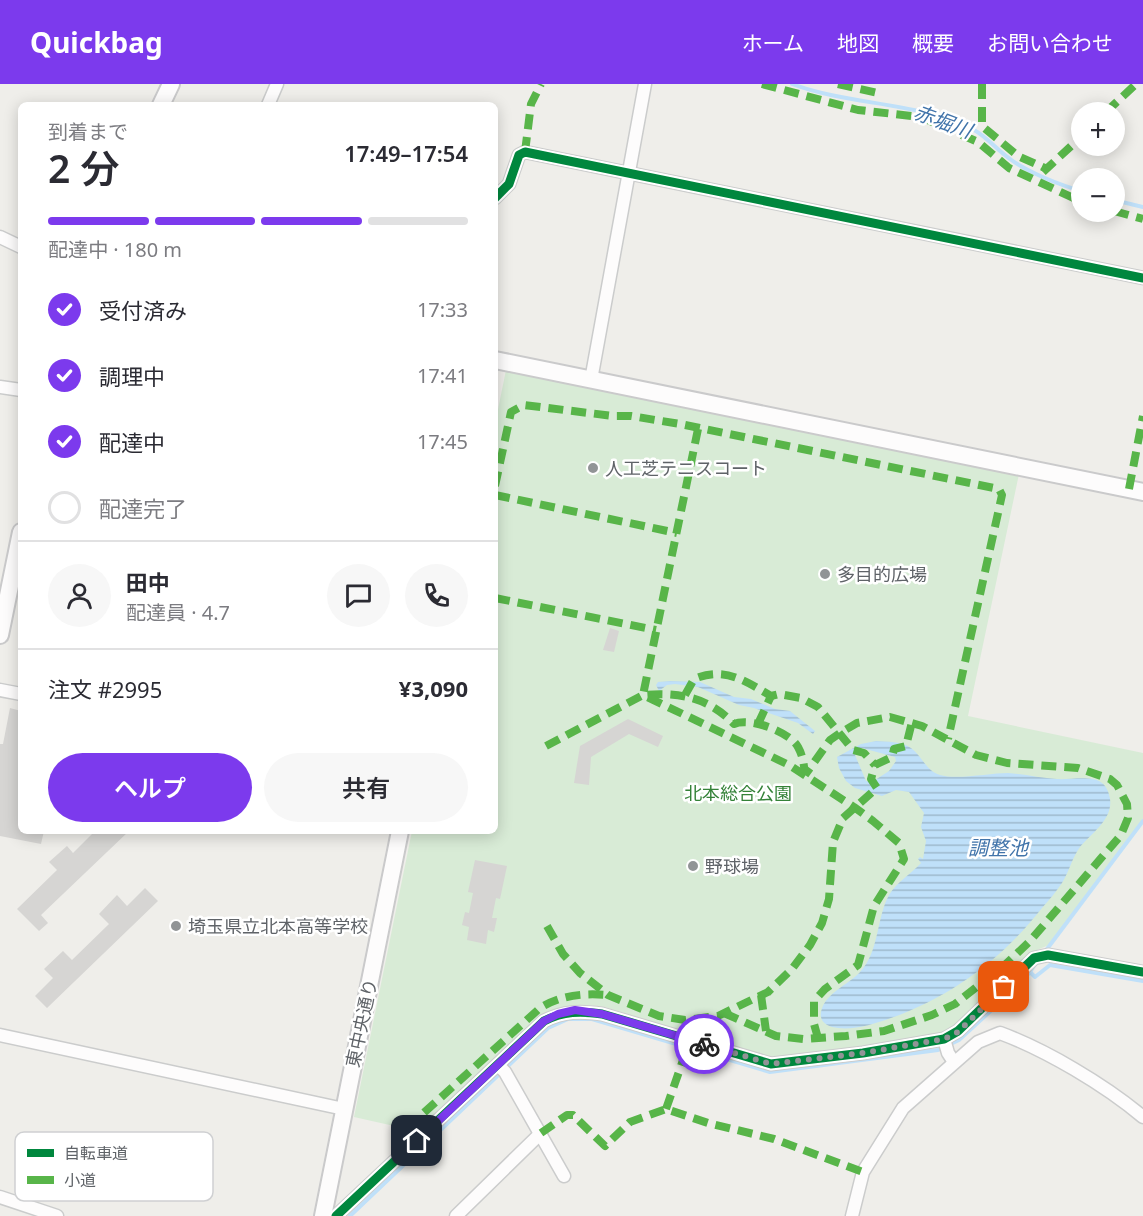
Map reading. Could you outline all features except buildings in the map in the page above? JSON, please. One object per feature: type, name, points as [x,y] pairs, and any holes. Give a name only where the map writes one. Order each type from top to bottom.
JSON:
[{"type":"street","points":[[162,102],[171,84]]},
{"type":"street","points":[[269,102],[277,84]]},
{"type":"street","points":[[591,380],[645,84]]},
{"type":"street","points":[[498,195],[509,184],[519,155],[525,152],[1143,278]]},
{"type":"street","points":[[0,237],[18,246]]},
{"type":"street","points":[[498,361],[1143,492]]},
{"type":"street","points":[[0,387],[18,390]]},
{"type":"street","points":[[0,635],[18,547]]},
{"type":"street","points":[[0,690],[18,693]]},
{"type":"street","name":"東中央通り","points":[[323,1216],[399,834]]},
{"type":"street","points":[[852,1216],[863,1172],[903,1108],[948,1049],[958,1032],[1034,958],[1048,955],[1143,972]]},
{"type":"street","points":[[336,1216],[544,1021],[558,1014],[575,1010],[602,1014],[771,1064],[863,1053],[948,1049],[978,1042],[1000,1033],[1100,1084],[1143,1117]]},
{"type":"street","points":[[0,1035],[344,1109]]},
{"type":"street","points":[[498,1065],[505,1072],[564,1176]]},
{"type":"street","points":[[456,1216],[541,1133]]},
{"type":"street","points":[[0,1197],[57,1216]]},
{"type":"green space","name":"北本総合公園","points":[[506,370],[1019,474],[968,716],[1143,753],[1143,820],[1049,945],[1037,950],[951,1030],[938,1036],[772,1059],[605,1007],[573,1006],[541,1016],[409,1138],[403,1128],[354,1117],[411,834],[498,834],[498,409]]},
{"type":"water","points":[[658,682],[700,682],[734,697],[751,699],[775,709],[790,711],[815,731],[813,734],[798,723],[739,705],[698,687],[675,684],[667,685],[659,691],[656,685]]},
{"type":"water","name":"調整池","points":[[876,741],[903,744],[915,751],[931,770],[940,775],[964,777],[1008,773],[1057,779],[1092,779],[1102,783],[1106,788],[1110,797],[1110,806],[1105,819],[1077,851],[1057,890],[1027,926],[993,959],[955,987],[913,1009],[871,1024],[838,1028],[823,1022],[821,1012],[824,1005],[833,993],[859,973],[869,959],[889,895],[921,863],[918,859],[920,857],[923,859],[926,841],[921,827],[924,813],[909,792],[896,790],[882,796],[855,788],[846,781],[839,768],[837,757],[861,744]],"holes":[[[862,748],[895,757],[896,761],[889,771],[872,782],[866,781],[855,755]]]},
{"type":"waterway","name":"赤堀川","points":[[792,84],[814,91],[907,109],[952,121],[979,133],[1017,164],[1071,187]]},
{"type":"waterway","name":"赤堀川","points":[[1125,203],[1143,207]]},
{"type":"waterway","points":[[1044,953],[1143,821]]},
{"type":"waterway","points":[[350,1216],[548,1028],[568,1019],[592,1019],[770,1072],[938,1050],[959,1040],[1009,994],[1036,963]]},
{"type":"waterway","points":[[1030,972],[1035,977],[1050,965],[1143,981]]},
{"type":"marked path","points":[[525,152],[531,104],[541,84]]},
{"type":"marked path","points":[[762,84],[858,110],[921,117],[978,142],[1009,168],[1071,197]]},
{"type":"marked path","points":[[838,84],[878,93]]},
{"type":"marked path","points":[[982,84],[982,126],[1018,156],[1047,169]]},
{"type":"marked path","points":[[1117,102],[1136,84]]},
{"type":"marked path","points":[[1043,172],[1071,146]]},
{"type":"marked path","points":[[1125,214],[1143,219]]},
{"type":"marked path","points":[[498,472],[511,412],[524,405],[613,416],[631,416],[680,424],[999,489],[1002,495],[948,739]]},
{"type":"marked path","points":[[1129,489],[1143,416]]},
{"type":"marked path","points":[[698,429],[643,695],[669,694],[692,698],[714,708],[734,724],[741,722],[759,724],[778,731],[794,741],[798,747],[805,775]]},
{"type":"marked path","points":[[498,496],[677,533]]},
{"type":"marked path","points":[[498,599],[656,630]]},
{"type":"marked path","points":[[685,695],[694,679],[715,674],[734,677],[771,696],[779,694],[801,698],[818,707],[853,750],[864,753],[875,765]]},
{"type":"marked path","points":[[546,746],[643,695],[789,765],[854,807],[899,843],[904,859],[874,906],[858,965],[825,989],[814,1001],[814,1024],[818,1038]]},
{"type":"marked path","points":[[758,724],[771,696]]},
{"type":"marked path","points":[[724,1013],[776,1036],[803,1039],[884,1031],[932,1015],[955,1004],[1006,964],[1030,941],[1121,835],[1128,818],[1127,804],[1117,785],[1110,779],[1078,768],[1007,763],[976,755],[922,726],[890,717],[857,723],[840,733],[830,740],[805,775]]},
{"type":"marked path","points":[[875,765],[892,757],[894,749],[906,746],[912,722]]},
{"type":"marked path","points":[[547,926],[563,954],[580,973],[608,995],[659,1016],[685,1020],[718,1016],[768,992],[792,969],[810,945],[822,923],[829,899],[833,842],[843,818],[877,788],[871,779],[875,765]]},
{"type":"marked path","points":[[407,1128],[540,1008],[556,1000],[572,996],[608,995]]},
{"type":"marked path","points":[[761,995],[766,1031]]},
{"type":"marked path","points":[[666,1109],[690,1040]]},
{"type":"marked path","points":[[541,1133],[567,1115],[573,1115],[605,1146],[630,1122],[666,1109],[708,1123],[774,1139],[863,1172]]},
{"type":"cycle path","points":[[498,195],[509,184],[519,155],[525,152],[1143,278]]},
{"type":"cycle path","points":[[336,1216],[544,1021],[558,1015],[579,1012],[602,1014],[771,1064],[863,1053],[944,1039],[958,1031],[1034,958],[1048,955],[1143,972]]},
{"type":"way so far","points":[[704,1044],[771,1064],[863,1053],[944,1039],[958,1032],[1004,987]]},
{"type":"place","name":"人工芝テニスコート","points":[[593,468]]},
{"type":"place","name":"多目的広場","points":[[825,574]]},
{"type":"place","name":"野球場","points":[[693,866]]},
{"type":"place","name":"埼玉県立北本高等学校","points":[[176,926]]},
{"type":"route","points":[[417,1141],[544,1021],[558,1014],[575,1010],[602,1014],[704,1044]]}]
